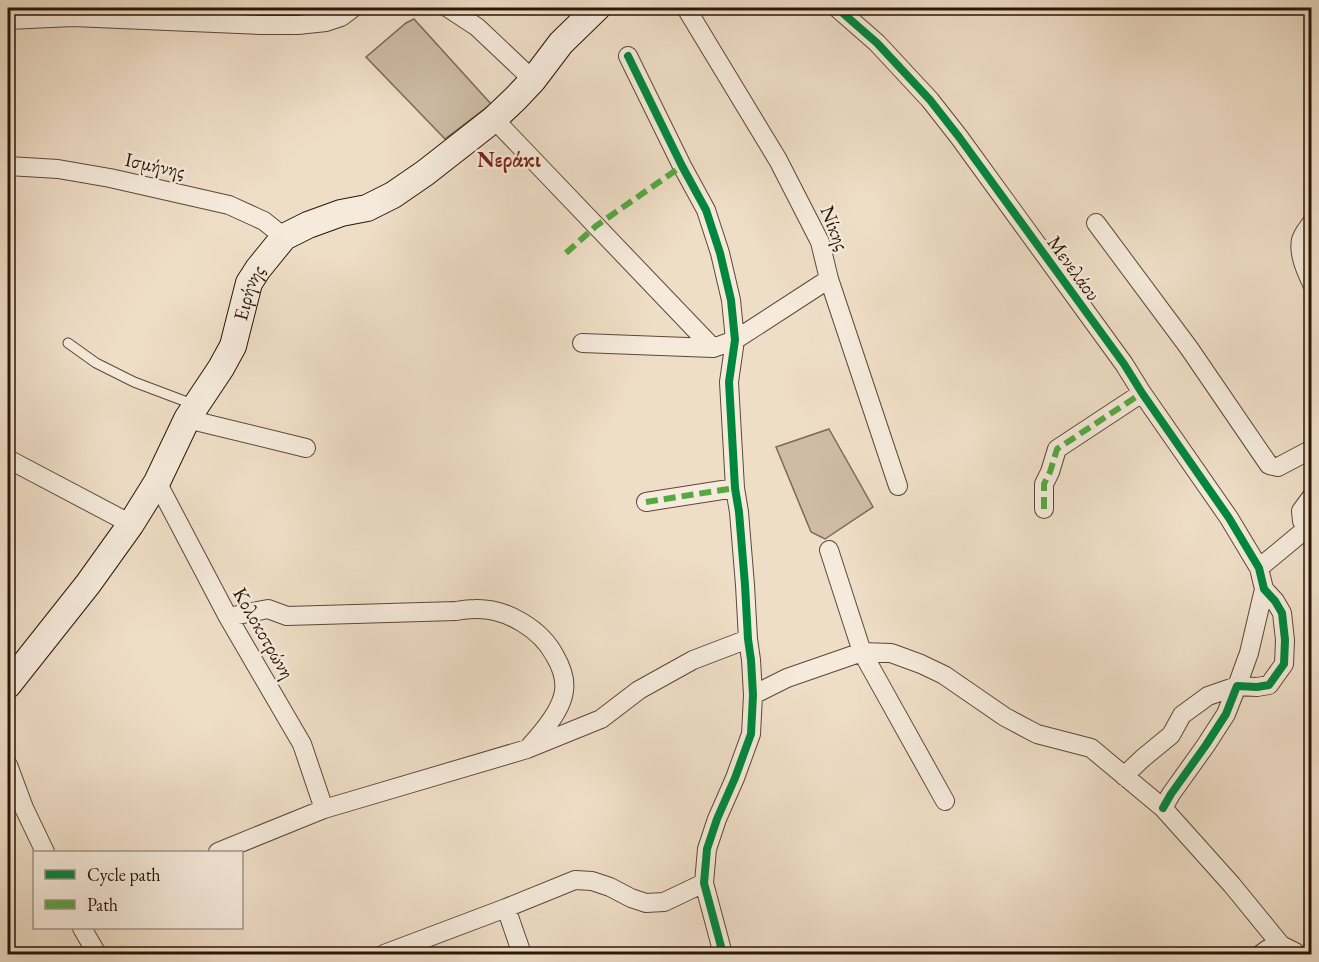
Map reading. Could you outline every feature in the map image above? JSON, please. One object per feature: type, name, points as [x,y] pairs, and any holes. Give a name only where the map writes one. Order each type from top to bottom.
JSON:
[{"type":"street","points":[[8,20],[73,17],[261,26],[298,25],[326,22],[341,17],[354,8]]},
{"type":"street","points":[[448,8],[477,27],[533,80]]},
{"type":"street","name":"Νίκης","points":[[686,8],[783,170],[820,242],[898,486]]},
{"type":"street","name":"Μενελάου","points":[[837,8],[877,43],[930,100],[959,137],[1124,364],[1229,518],[1259,568],[1264,589]]},
{"type":"street","name":"Ειρήνης","points":[[8,685],[88,584],[131,524],[157,482],[191,412],[233,346],[249,283],[284,237],[341,213],[367,208],[393,195],[425,173],[494,119],[533,80],[589,9]]},
{"type":"street","points":[[628,56],[706,210],[720,253],[731,300],[735,340],[729,382],[735,488],[739,512],[753,695],[751,734],[707,849],[704,883],[723,954]]},
{"type":"street","points":[[494,119],[713,348]]},
{"type":"street","name":"Ισμήνης","points":[[8,166],[58,169],[110,178],[229,205],[264,221],[284,237]]},
{"type":"street","points":[[1311,222],[1301,242],[1302,259],[1311,284]]},
{"type":"street","points":[[1096,223],[1189,348],[1269,465],[1278,467],[1311,449]]},
{"type":"street","points":[[582,343],[713,348],[735,340],[830,279]]},
{"type":"street","points":[[1044,509],[1044,484],[1057,449],[1142,393]]},
{"type":"street","points":[[191,412],[306,448]]},
{"type":"street","points":[[8,459],[131,524]]},
{"type":"street","name":"Κολοκοτρώνη","points":[[157,482],[228,617],[302,744],[324,808]]},
{"type":"street","points":[[646,502],[735,488]]},
{"type":"street","points":[[1259,568],[1309,532],[1302,521],[1301,512],[1311,496]]},
{"type":"street","points":[[829,550],[862,652],[945,801]]},
{"type":"street","points":[[1124,776],[1171,735],[1182,715],[1208,696],[1237,686],[1269,685],[1284,664],[1285,640],[1282,613],[1264,589]]},
{"type":"street","points":[[1163,808],[1226,714],[1249,653],[1264,589]]},
{"type":"street","points":[[228,617],[268,609],[286,616],[476,609],[518,619],[539,634],[551,648],[561,667],[565,685],[563,698],[545,730],[527,749]]},
{"type":"street","points":[[220,851],[324,808],[527,749],[601,719],[639,690],[693,660],[748,639]]},
{"type":"street","points":[[753,695],[787,678],[862,652],[891,653],[921,664],[944,675],[1005,717],[1037,734],[1090,748],[1163,808],[1232,885],[1281,945],[1297,954]]},
{"type":"street","points":[[8,765],[24,808],[45,851]]},
{"type":"street","points":[[390,953],[575,880],[592,881],[646,903],[663,902],[704,883]]},
{"type":"street","points":[[506,908],[522,954]]},
{"type":"street","points":[[83,929],[97,954]]},
{"type":"street","points":[[1261,954],[1281,945]]},
{"type":"lane","points":[[68,343],[96,363],[191,412]]},
{"type":"shaded area","points":[[414,19],[491,104],[445,139],[366,57],[406,23]]},
{"type":"shaded area","points":[[829,429],[873,507],[825,539],[811,532],[776,447]]},
{"type":"marked path","points":[[566,253],[596,226],[682,166]]},
{"type":"marked path","points":[[1044,509],[1044,484],[1057,449],[1142,393]]},
{"type":"marked path","points":[[646,502],[735,488]]},
{"type":"cycle path","points":[[837,8],[877,43],[930,100],[959,137],[1124,364],[1229,518],[1259,568],[1264,589],[1282,613],[1285,640],[1284,664],[1269,685],[1237,686],[1226,714],[1163,808]]},
{"type":"cycle path","points":[[628,56],[706,210],[720,253],[731,300],[735,340],[729,382],[735,488],[739,512],[753,695],[751,734],[707,849],[704,883],[723,954]]},
{"type":"district","name":"Νεράκι","points":[[509,159]]}]
